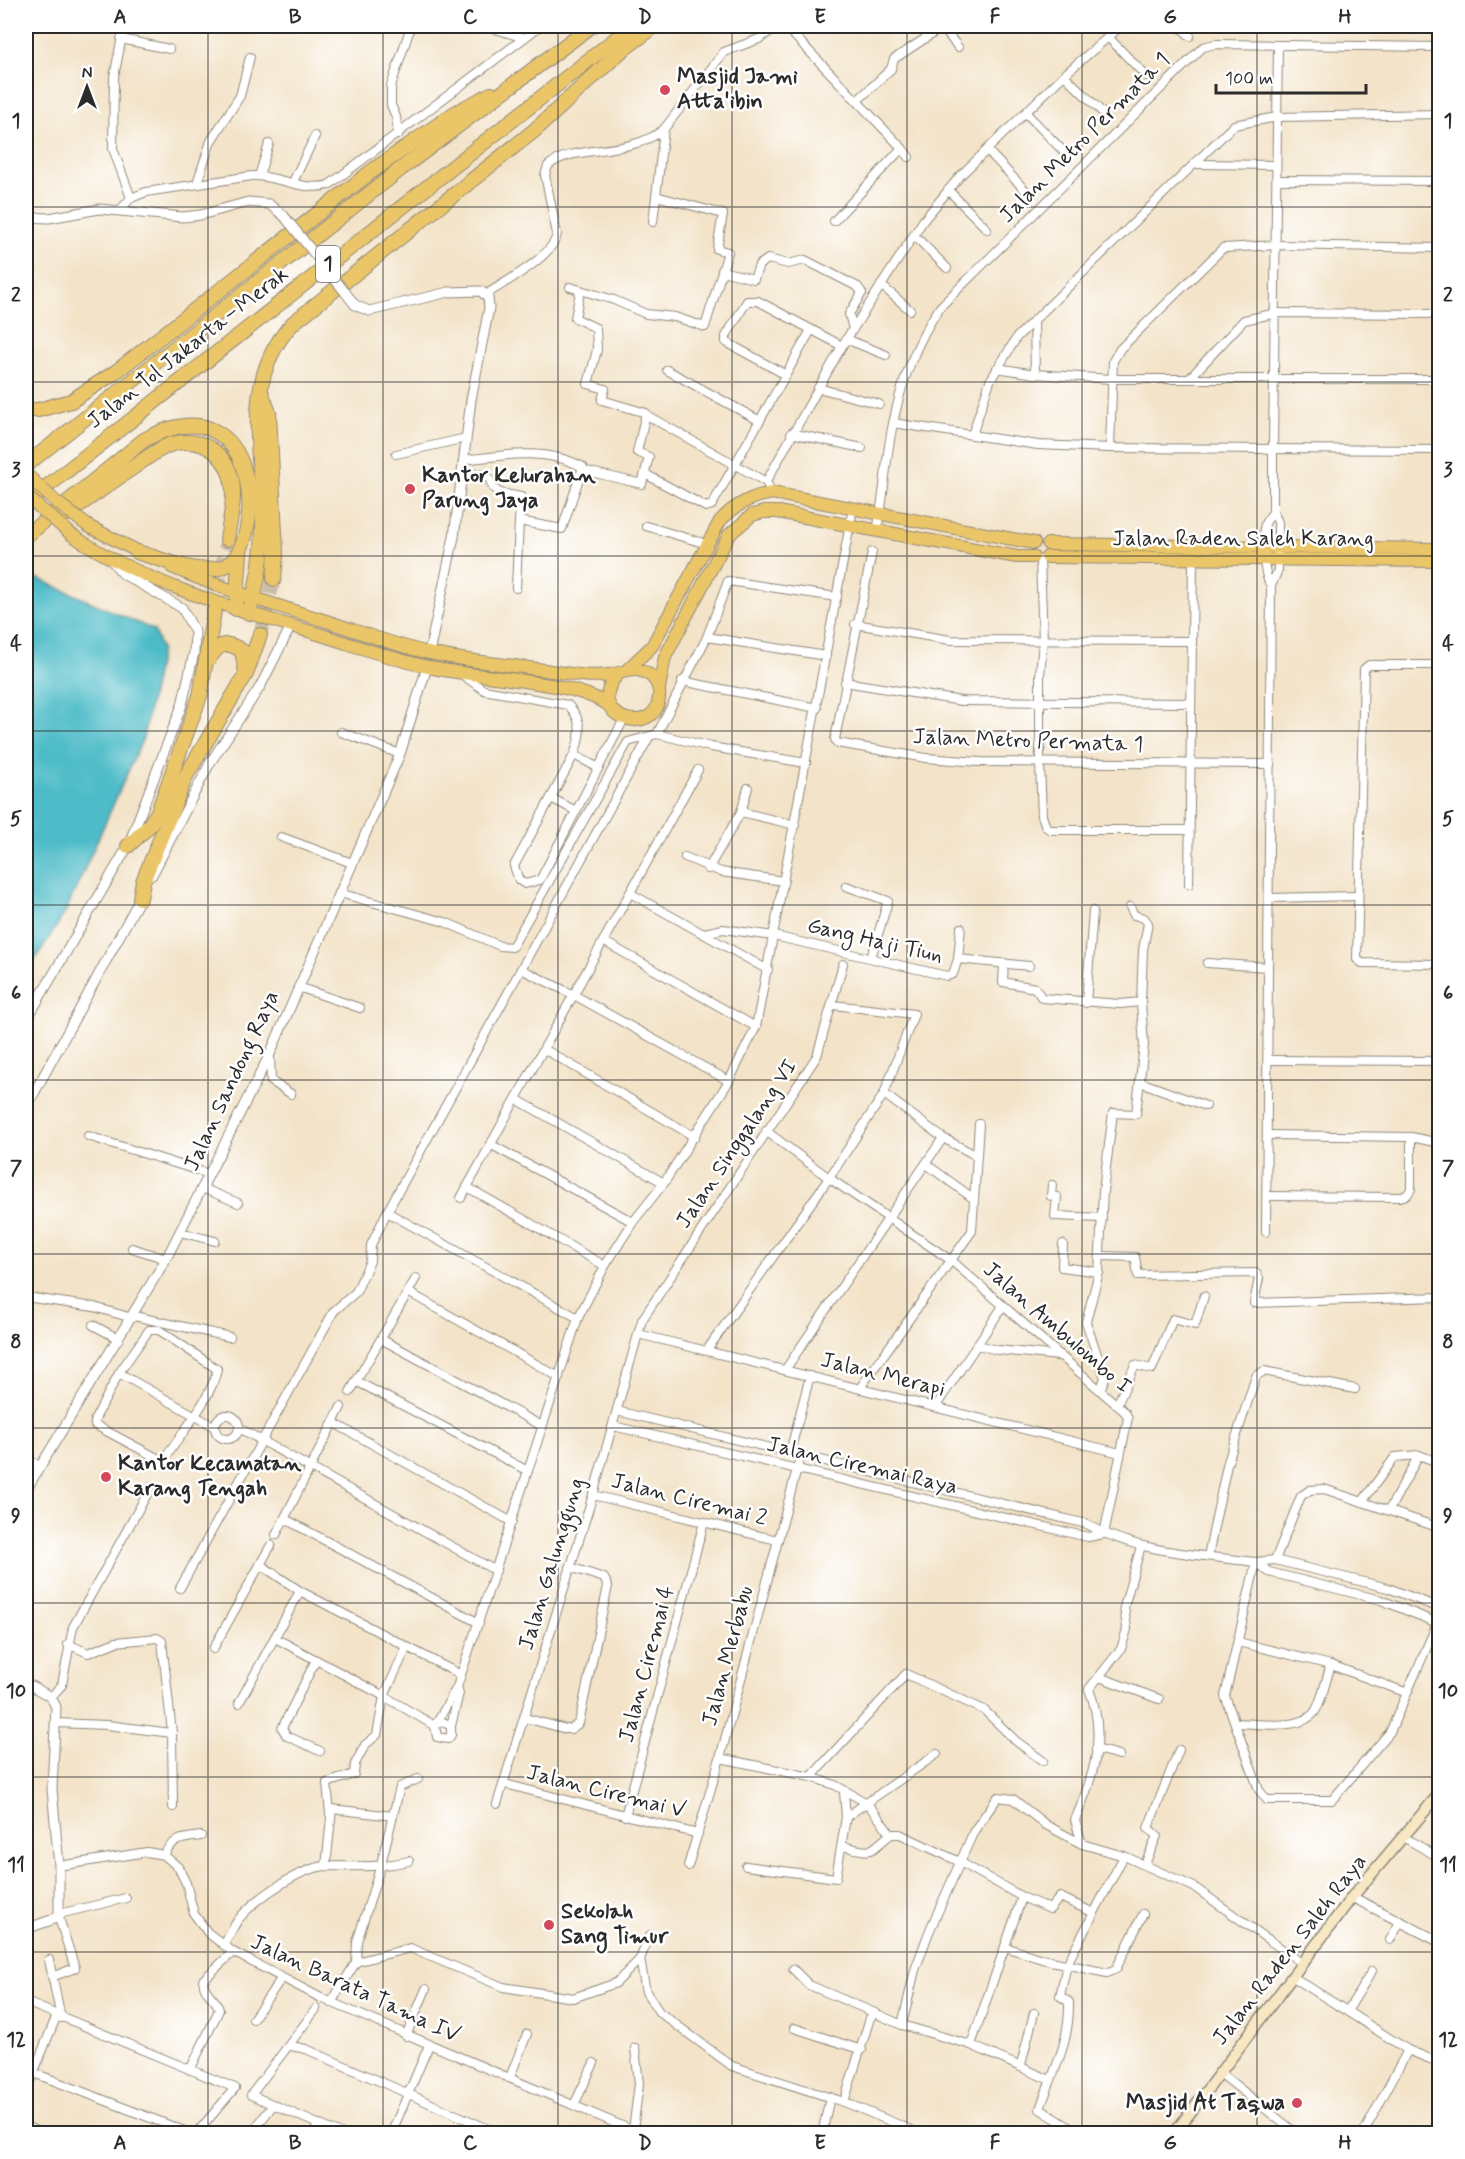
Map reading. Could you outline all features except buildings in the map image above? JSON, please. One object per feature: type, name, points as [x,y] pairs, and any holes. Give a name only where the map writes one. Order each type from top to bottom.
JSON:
[{"type":"highway","name":"Jalan Tol Jakarta–Merak","points":[[26,465],[330,225],[591,26]]},
{"type":"highway","name":"Jalan Tol Jakarta–Merak","points":[[26,504],[632,26]]},
{"type":"highway","points":[[242,611],[253,598],[262,549],[257,414],[262,375],[267,360],[281,336],[293,323],[535,130],[621,51],[655,26]]},
{"type":"highway","points":[[26,410],[38,410],[71,401],[117,371],[372,171],[455,113],[529,74]]},
{"type":"highway","points":[[187,314],[330,225]]},
{"type":"highway","points":[[261,392],[269,413],[276,554],[274,579]]},
{"type":"highway","points":[[26,536],[144,440],[170,428],[196,426],[210,430],[226,440],[239,454],[248,476],[248,504],[240,551],[237,593],[242,611]]},
{"type":"highway","points":[[26,541],[161,449],[184,442],[194,442],[214,451],[228,467],[234,491],[227,539]]},
{"type":"highway","points":[[138,552],[213,569],[231,563],[240,551]]},
{"type":"highway","points":[[128,846],[144,831],[158,812],[195,711],[208,661],[214,611]]},
{"type":"highway","points":[[140,898],[143,881],[186,776],[246,674],[260,635]]},
{"type":"highway","points":[[208,661],[214,650],[222,644],[233,644],[242,651],[246,674]]},
{"type":"main road","points":[[26,474],[54,501],[88,526],[138,552],[237,593],[429,653],[591,676],[641,670],[652,677],[659,688],[659,700],[655,710],[646,718],[636,721],[624,719],[610,706],[580,691],[460,674],[427,667],[242,611],[147,576],[109,557],[72,535],[26,496]]},
{"type":"main road","points":[[610,706],[609,688],[652,646],[720,521],[734,507],[769,488],[880,514],[1034,543],[1041,541],[1048,544],[1050,551],[1040,558],[1031,550],[1034,543]]},
{"type":"main road","name":"Jalan Raden Saleh Karang","points":[[659,688],[665,657],[729,535],[742,522],[764,512],[850,525],[1017,557],[1192,561],[1440,560]]},
{"type":"main road","name":"Jalan Raden Saleh Karang","points":[[1048,544],[1440,549]]},
{"type":"main road","points":[[1440,549],[1440,560]]},
{"type":"main road","name":"Jalan Raden Saleh Raya","points":[[1174,2133],[1352,1897],[1405,1838],[1440,1793]]},
{"type":"street","points":[[124,26],[114,77],[112,149],[131,198]]},
{"type":"street","points":[[398,135],[396,117],[390,105],[391,86],[411,26]]},
{"type":"street","points":[[486,26],[524,38]]},
{"type":"street","points":[[121,209],[131,198],[146,192],[197,183],[259,176],[321,187],[329,185],[540,26]]},
{"type":"street","points":[[486,294],[529,266],[554,244],[557,234],[544,175],[548,166],[564,157],[638,144],[664,129],[724,52],[759,39],[778,26]]},
{"type":"street","points":[[785,26],[842,87],[858,100],[909,157]]},
{"type":"street","points":[[858,100],[891,69],[894,59],[942,26],[958,47]]},
{"type":"street","points":[[648,416],[734,462],[769,488],[791,433],[844,342],[914,235],[948,190],[1064,75],[1122,26]]},
{"type":"street","points":[[1179,26],[1190,36]]},
{"type":"street","points":[[1108,37],[1146,76]]},
{"type":"street","points":[[121,39],[169,50]]},
{"type":"street","name":"Jalan Metro Permata 1","points":[[877,530],[893,423],[918,346],[940,307],[1203,47],[1215,44],[1440,47]]},
{"type":"street","points":[[1266,1232],[1271,586],[1278,575],[1278,522],[1273,512],[1273,448],[1278,45]]},
{"type":"street","points":[[197,183],[214,135],[240,96],[250,57]]},
{"type":"street","points":[[1064,75],[1102,112]]},
{"type":"street","points":[[1026,113],[1065,153]]},
{"type":"street","points":[[972,435],[997,368],[1017,337],[1234,125],[1277,117],[1440,114]]},
{"type":"street","points":[[653,222],[664,129]]},
{"type":"street","points":[[294,182],[315,136]]},
{"type":"street","points":[[259,176],[269,144]]},
{"type":"street","points":[[834,221],[902,148]]},
{"type":"street","points":[[987,150],[1025,190]]},
{"type":"street","points":[[1196,164],[1276,165]]},
{"type":"street","points":[[1276,180],[1440,181]]},
{"type":"street","points":[[948,190],[987,229]]},
{"type":"street","points":[[570,287],[580,292],[614,300],[646,315],[675,317],[705,327],[728,252],[717,249],[723,214],[656,196]]},
{"type":"street","points":[[26,218],[49,218],[88,211],[121,209],[183,217],[201,215],[237,204],[259,202],[269,204],[284,216],[359,308],[369,311],[449,292],[478,290],[486,294]]},
{"type":"street","points":[[914,235],[947,268]]},
{"type":"street","points":[[1110,448],[1113,361],[1120,349],[1223,248],[1277,245],[1440,248]]},
{"type":"street","points":[[722,271],[754,279],[759,265],[768,259],[788,264],[805,260],[858,287],[862,293],[849,314],[853,329]]},
{"type":"street","points":[[881,285],[910,310]]},
{"type":"street","points":[[580,292],[575,318],[596,328],[597,350],[588,384],[605,389],[602,400],[646,413],[637,452],[649,457],[642,484],[604,473],[602,475],[582,470]]},
{"type":"street","points":[[429,653],[454,537],[466,438],[489,308],[486,294]]},
{"type":"street","points":[[786,375],[728,345],[726,336],[747,301],[751,300],[811,330],[886,355]]},
{"type":"street","points":[[1190,378],[1244,320],[1276,313],[1440,314]]},
{"type":"street","points":[[1034,320],[1035,374]]},
{"type":"street","points":[[647,475],[708,507],[811,330]]},
{"type":"street","points":[[997,368],[1035,374],[1111,379],[1440,380]]},
{"type":"street","points":[[667,370],[760,421]]},
{"type":"street","points":[[818,388],[879,404]]},
{"type":"street","points":[[893,423],[1038,445],[1110,448],[1440,450]]},
{"type":"street","points":[[791,433],[862,448]]},
{"type":"street","points":[[396,454],[466,438]]},
{"type":"street","points":[[464,460],[527,453],[568,459],[583,467],[562,529],[519,521]]},
{"type":"street","points":[[462,472],[481,474],[489,478],[493,488],[500,493],[520,497],[516,588]]},
{"type":"street","points":[[457,1686],[459,1693],[451,1735],[443,1740],[435,1735],[437,1725],[461,1675],[578,1318],[605,1266],[633,1222],[664,1183],[695,1137],[729,1081],[756,1027],[853,508]]},
{"type":"street","points":[[1271,586],[1264,576],[1264,546],[1265,524],[1273,512]]},
{"type":"street","points":[[646,526],[708,544]]},
{"type":"street","name":"Jalan Metro Permata 1","points":[[872,552],[855,624],[835,739],[837,743],[926,758],[1040,763],[1270,764]]},
{"type":"street","points":[[26,1021],[128,846],[182,705],[195,653],[195,632],[182,608],[123,574],[109,557]]},
{"type":"street","points":[[1040,558],[1043,641],[1040,763],[1042,816],[1046,827],[1051,830],[1189,830]]},
{"type":"street","points":[[1189,884],[1192,561]]},
{"type":"street","points":[[339,893],[445,922],[512,948],[628,742],[648,739],[657,734],[682,681],[707,637],[728,581],[837,597]]},
{"type":"street","points":[[855,624],[950,640],[1191,641]]},
{"type":"street","points":[[26,1107],[140,898],[210,763],[260,687],[291,626]]},
{"type":"street","points":[[707,637],[826,656]]},
{"type":"street","points":[[1440,665],[1369,665],[1364,669],[1358,896],[1358,962],[1440,964]]},
{"type":"street","name":"Jalan Sandong Raya","points":[[26,1490],[133,1317],[166,1259],[270,1053],[400,754],[427,667]]},
{"type":"street","points":[[460,674],[484,690],[568,705],[577,713],[581,725],[574,755],[514,866],[519,880],[525,884],[540,880],[624,719]]},
{"type":"street","points":[[682,681],[817,708]]},
{"type":"street","points":[[845,682],[961,701],[1191,703]]},
{"type":"street","points":[[341,732],[400,754]]},
{"type":"street","points":[[657,734],[711,747],[806,763]]},
{"type":"street","points":[[180,1588],[334,1311],[356,1292],[370,1261],[371,1245],[387,1212],[648,739]]},
{"type":"street","points":[[574,755],[599,768]]},
{"type":"street","points":[[461,1197],[698,770]]},
{"type":"street","points":[[708,868],[741,812],[748,788]]},
{"type":"street","points":[[551,798],[576,811]]},
{"type":"street","points":[[741,812],[795,825]]},
{"type":"street","points":[[281,837],[352,863]]},
{"type":"street","points":[[684,857],[708,868],[784,881]]},
{"type":"street","points":[[846,886],[888,901],[871,958]]},
{"type":"street","points":[[630,894],[768,970]]},
{"type":"street","points":[[1269,898],[1358,896]]},
{"type":"street","points":[[1101,1390],[1105,1378],[1086,1322],[1099,1272],[1113,1113],[1136,1114],[1144,1045],[1141,1002],[1143,950],[1148,923],[1144,918],[1134,915],[1130,907]]},
{"type":"street","points":[[1086,1003],[1093,911]]},
{"type":"street","points":[[961,928],[958,959],[1029,966]]},
{"type":"street","name":"Gang Haji Tiun","points":[[704,933],[723,929],[774,936],[947,976],[953,974],[958,959]]},
{"type":"street","points":[[603,941],[756,1027]]},
{"type":"street","points":[[1004,963],[1003,982],[1035,988],[1042,998],[1086,1003],[1141,1002]]},
{"type":"street","points":[[1207,963],[1268,967]]},
{"type":"street","name":"Jalan Singgalang VI","points":[[638,1334],[642,1320],[817,1056],[843,964]]},
{"type":"street","points":[[521,969],[574,994],[729,1081]]},
{"type":"street","points":[[298,987],[360,1008]]},
{"type":"street","points":[[707,1350],[829,1178],[884,1094],[914,1014],[833,1005]]},
{"type":"street","points":[[544,1048],[695,1137]]},
{"type":"street","points":[[270,1053],[270,1081],[291,1094]]},
{"type":"street","points":[[1268,1060],[1440,1061]]},
{"type":"street","points":[[1140,1082],[1206,1106]]},
{"type":"street","points":[[884,1094],[943,1138],[977,1156]]},
{"type":"street","points":[[516,1099],[664,1183]]},
{"type":"street","name":"Jalan Ambulombo I","points":[[952,1261],[972,1231],[979,1124]]},
{"type":"street","name":"Jalan Ambulombo I","points":[[766,1131],[829,1178],[952,1261],[1101,1390],[1128,1418],[1104,1534]]},
{"type":"street","points":[[1267,1135],[1411,1137],[1440,1143]]},
{"type":"street","points":[[88,1136],[209,1174]]},
{"type":"street","points":[[1267,1196],[1400,1197],[1407,1195],[1411,1189],[1411,1137]]},
{"type":"street","points":[[786,1370],[943,1138]]},
{"type":"street","points":[[490,1144],[633,1222]]},
{"type":"street","points":[[926,1164],[974,1199]]},
{"type":"street","points":[[1052,1185],[1051,1196],[1057,1197],[1055,1216],[1102,1218]]},
{"type":"street","points":[[467,1187],[605,1266]]},
{"type":"street","points":[[202,1188],[238,1203]]},
{"type":"street","points":[[387,1212],[578,1318]]},
{"type":"street","points":[[180,1232],[215,1241]]},
{"type":"street","points":[[1063,1244],[1062,1267],[1099,1272]]},
{"type":"street","points":[[132,1248],[166,1259]]},
{"type":"street","points":[[1101,1256],[1135,1257],[1138,1275],[1256,1273],[1260,1278],[1254,1303],[1440,1297]]},
{"type":"street","points":[[860,1388],[952,1261]]},
{"type":"street","points":[[350,1392],[416,1278]]},
{"type":"street","points":[[408,1292],[559,1377]]},
{"type":"street","points":[[1117,1405],[1135,1365],[1152,1369],[1173,1319],[1195,1326],[1204,1296]]},
{"type":"street","points":[[26,1297],[94,1307],[230,1337]]},
{"type":"street","points":[[936,1406],[1004,1306]]},
{"type":"street","points":[[93,1325],[119,1339]]},
{"type":"street","points":[[149,1330],[159,1330],[217,1369],[216,1377],[194,1415],[166,1457],[159,1459],[95,1425],[94,1419],[119,1373],[149,1330]]},
{"type":"street","name":"Jalan Merapi","points":[[638,1334],[1120,1453]]},
{"type":"street","name":"Jalan Galunggung","points":[[497,1804],[593,1496],[638,1334]]},
{"type":"street","points":[[381,1339],[542,1426]]},
{"type":"street","points":[[977,1345],[998,1350],[1059,1356]]},
{"type":"street","points":[[1208,1556],[1227,1465],[1256,1376],[1264,1371],[1355,1389]]},
{"type":"street","points":[[119,1373],[215,1427],[223,1438],[230,1439],[239,1428],[238,1422],[228,1415],[221,1416],[215,1427]]},
{"type":"street","points":[[790,1452],[810,1376]]},
{"type":"street","points":[[356,1381],[528,1471]]},
{"type":"street","points":[[276,1535],[341,1407]]},
{"type":"street","name":"Jalan Ciremai Raya","points":[[617,1411],[1087,1524],[1104,1534],[1141,1546],[1256,1562],[1275,1560],[1367,1583],[1440,1608]]},
{"type":"street","points":[[334,1424],[512,1522]]},
{"type":"street","name":"Jalan Ciremai Raya","points":[[613,1426],[1088,1537],[1104,1534]]},
{"type":"street","points":[[239,1428],[496,1571]]},
{"type":"street","points":[[704,1447],[708,1432]]},
{"type":"street","name":"Jalan Merbabu","points":[[688,1866],[720,1758],[801,1454]]},
{"type":"street","points":[[1362,1502],[1391,1459],[1419,1455],[1440,1463]]},
{"type":"street","points":[[1389,1510],[1419,1455]]},
{"type":"street","points":[[26,1458],[39,1466]]},
{"type":"street","points":[[904,1494],[907,1481]]},
{"type":"street","points":[[51,1697],[62,1685],[73,1627],[151,1487]]},
{"type":"street","points":[[1275,1560],[1301,1496],[1310,1490],[1324,1489],[1440,1528]]},
{"type":"street","name":"Jalan Ciremai 2","points":[[593,1496],[777,1540]]},
{"type":"street","points":[[285,1519],[479,1623]]},
{"type":"street","name":"Jalan Ciremai 4","points":[[625,1816],[704,1522]]},
{"type":"street","points":[[213,1649],[271,1545]]},
{"type":"street","points":[[1082,1844],[1075,1820],[1092,1780],[1098,1712],[1089,1689],[1121,1649],[1127,1629],[1124,1607],[1141,1546]]},
{"type":"street","points":[[1256,1562],[1225,1696],[1259,1790],[1267,1800],[1332,1800],[1390,1732],[1405,1692],[1439,1622]]},
{"type":"street","name":"Jalan Ciremai Raya","points":[[1256,1562],[1269,1572],[1362,1595],[1439,1622]]},
{"type":"street","points":[[261,1565],[300,1591],[461,1675]]},
{"type":"street","points":[[525,1718],[566,1729],[571,1729],[579,1723],[608,1586],[604,1578],[570,1568]]},
{"type":"street","points":[[1362,1595],[1367,1583]]},
{"type":"street","points":[[239,1703],[300,1591]]},
{"type":"street","points":[[68,1644],[88,1653],[116,1642],[157,1638],[162,1641],[172,1733],[172,1807]]},
{"type":"street","points":[[275,1638],[437,1725]]},
{"type":"street","points":[[1238,1642],[1331,1665],[1405,1692]]},
{"type":"street","points":[[326,1866],[330,1814],[327,1783],[354,1774],[355,1764],[365,1745],[377,1735],[384,1696],[407,1647]]},
{"type":"street","points":[[316,1660],[282,1728],[287,1736],[320,1751]]},
{"type":"street","points":[[1236,1723],[1299,1723],[1309,1718],[1316,1710],[1331,1665]]},
{"type":"street","points":[[811,1777],[906,1674],[984,1710],[1016,1741],[1043,1761]]},
{"type":"street","points":[[1099,1677],[1159,1699]]},
{"type":"street","points":[[26,1683],[51,1697],[56,1707],[52,1789],[59,1866],[59,1914],[75,1968],[52,1977]]},
{"type":"street","points":[[437,1725],[443,1722],[451,1726]]},
{"type":"street","points":[[55,1723],[107,1725],[172,1733]]},
{"type":"street","points":[[1096,1749],[1119,1755]]},
{"type":"street","points":[[1145,1864],[1156,1836],[1148,1828],[1179,1750]]},
{"type":"street","points":[[846,1817],[937,1754]]},
{"type":"street","points":[[720,1758],[811,1777],[835,1785],[867,1803],[891,1834]]},
{"type":"street","points":[[331,2003],[356,1962],[357,1942],[380,1868],[400,1787],[418,1779]]},
{"type":"street","name":"Jalan Ciremai V","points":[[505,1784],[698,1834]]},
{"type":"street","points":[[746,1866],[833,1878],[837,1876],[846,1817],[844,1792]]},
{"type":"street","points":[[902,2025],[922,1950],[974,1831],[998,1797],[1012,1799],[1046,1825],[1082,1844],[1145,1864],[1194,1887],[1303,1964]]},
{"type":"street","points":[[330,1814],[333,1809],[336,1809],[393,1816]]},
{"type":"street","points":[[843,1846],[869,1852],[875,1850],[891,1834],[900,1834],[1050,1909],[1060,1897],[1094,1913]]},
{"type":"street","points":[[59,1866],[136,1853],[164,1855],[168,1846],[178,1839],[201,1836]]},
{"type":"street","points":[[1405,1838],[1440,1858]]},
{"type":"street","name":"Jalan Barata Tama IV","points":[[164,1855],[178,1867],[186,1882],[194,1914],[208,1933],[232,1952],[331,2003],[637,2132]]},
{"type":"street","points":[[1080,2133],[1040,2109],[1050,2080],[1061,2060],[1069,2022],[1069,2002],[1059,1996],[1067,1964],[1124,1856]]},
{"type":"street","points":[[224,1944],[238,1921],[260,1900],[307,1869],[326,1866],[380,1868],[408,1861]]},
{"type":"street","points":[[971,2045],[1022,1897]]},
{"type":"street","points":[[1352,1897],[1439,1942]]},
{"type":"street","points":[[26,1929],[54,1919],[59,1914],[126,1898]]},
{"type":"street","points":[[1005,1947],[1107,1972],[1116,1969],[1143,1914]]},
{"type":"street","points":[[1390,1940],[1400,1922]]},
{"type":"street","points":[[356,1962],[410,1948],[503,1987],[573,1998],[616,1983],[640,1959],[650,1935]]},
{"type":"street","points":[[190,2070],[219,2010],[218,2005],[204,1991],[203,1980],[232,1952]]},
{"type":"street","points":[[640,1959],[646,1992],[659,2012],[732,2066],[830,2097],[921,2133]]},
{"type":"street","points":[[26,2091],[59,2017],[49,1960]]},
{"type":"street","points":[[793,1969],[809,1985],[902,2025],[971,2045],[1050,2080]]},
{"type":"street","points":[[1348,2010],[1372,1971]]},
{"type":"street","points":[[1293,1977],[1408,2050],[1440,2063]]},
{"type":"street","points":[[253,2019],[281,1979]]},
{"type":"street","points":[[406,2036],[426,1989]]},
{"type":"street","points":[[26,2002],[235,2088],[196,2133]]},
{"type":"street","points":[[316,2009],[291,2046],[277,2059],[251,2095],[341,2133]]},
{"type":"street","points":[[844,2102],[862,2050],[870,2018],[875,2013]]},
{"type":"street","points":[[1020,2065],[1034,2013]]},
{"type":"street","points":[[794,2028],[862,2050]]},
{"type":"street","points":[[510,2077],[527,2034]]},
{"type":"street","points":[[392,2133],[429,2045]]},
{"type":"street","points":[[291,2046],[306,2049],[500,2133]]},
{"type":"street","points":[[635,2049],[639,2085],[637,2132]]},
{"type":"street","points":[[1363,2133],[1408,2050]]},
{"type":"street","points":[[574,2105],[594,2063]]},
{"type":"street","points":[[34,2073],[192,2133]]},
{"type":"street","points":[[1220,2073],[1262,2104],[1294,2133]]},
{"type":"street","points":[[822,2133],[830,2097]]},
{"type":"street","points":[[251,2133],[273,2105]]},
{"type":"street","points":[[314,2133],[318,2124]]},
{"type":"street","points":[[1436,2133],[1440,2125]]},
{"type":"street","points":[[26,2126],[42,2133]]},
{"type":"water","points":[[37,578],[154,630],[161,649],[143,738],[65,913],[26,974],[26,587]]},
{"type":"tunnel","points":[[214,611],[227,539]]},
{"type":"tunnel","points":[[260,635],[274,579]]},
{"type":"place","name":"Masjid Jami Atta'ibin","points":[[665,90]]},
{"type":"place","name":"Kantor Kelurahan Parung Jaya","points":[[410,489]]},
{"type":"place","name":"Kantor Kecamatan Karang Tengah","points":[[106,1477]]},
{"type":"place","name":"Sekolah Sang Timur","points":[[549,1925]]},
{"type":"place","name":"Masjid At Taqwa","points":[[1297,2103]]}]
